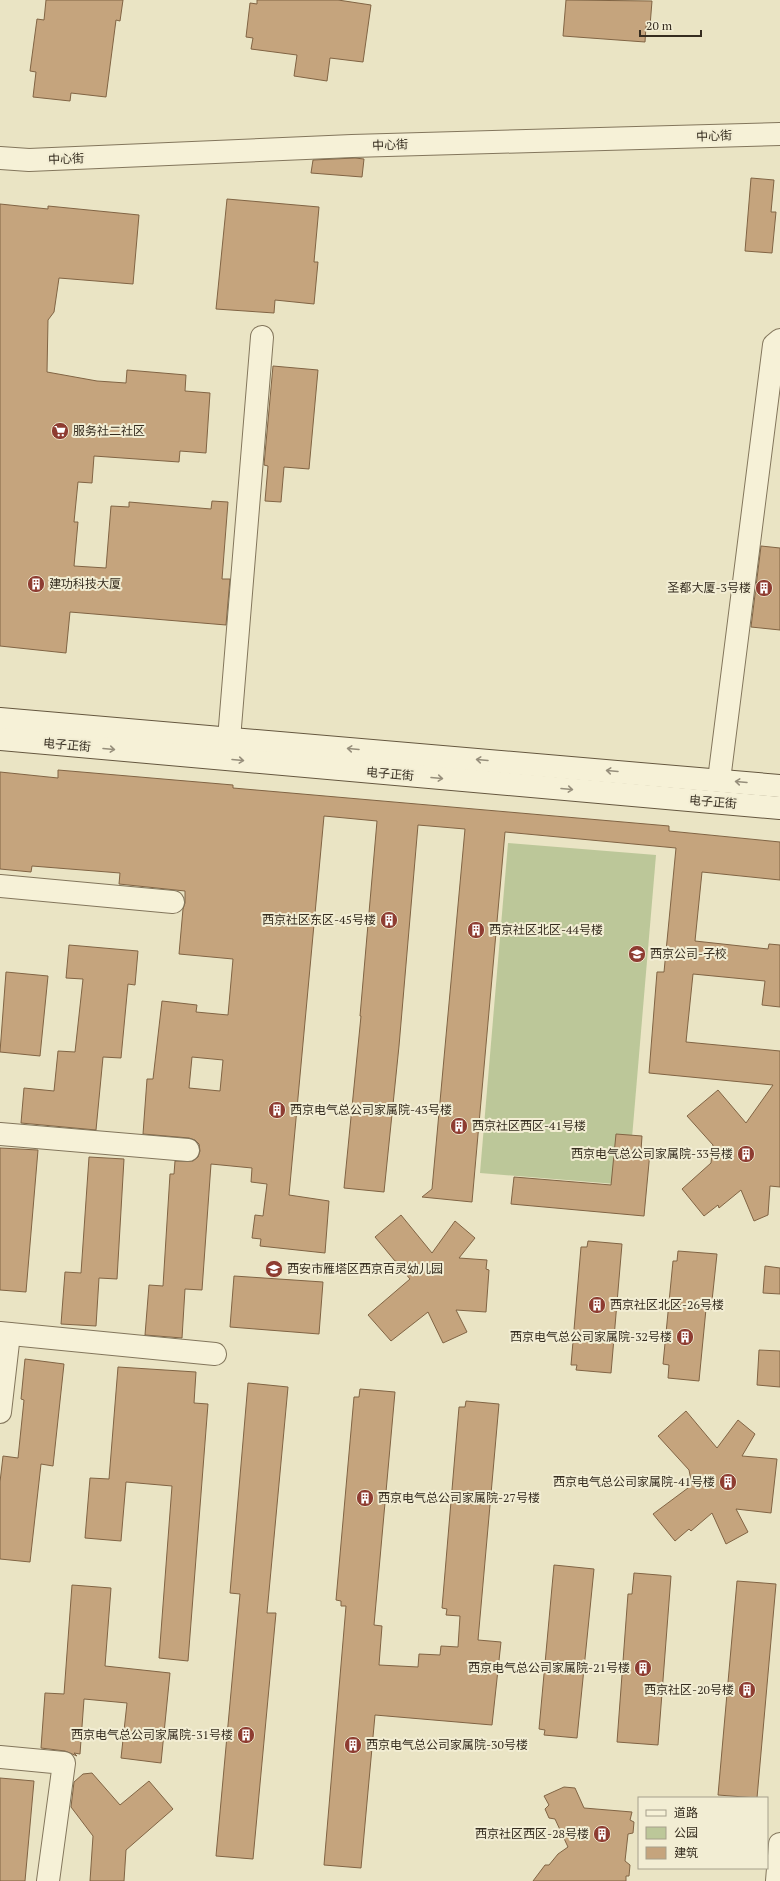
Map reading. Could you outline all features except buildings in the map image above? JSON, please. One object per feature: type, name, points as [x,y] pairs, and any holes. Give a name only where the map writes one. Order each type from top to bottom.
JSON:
[{"type":"street","name":"中心街","points":[[0,158],[29,160],[360,146],[780,134]]},
{"type":"street","points":[[229,739],[262,337]]},
{"type":"street","points":[[719,780],[774,345],[780,340]]},
{"type":"street","name":"电子正街","points":[[0,719],[780,786]]},
{"type":"street","name":"电子正街","points":[[0,739],[780,808]]},
{"type":"street","points":[[0,886],[173,902]]},
{"type":"street","points":[[0,1134],[188,1150]]},
{"type":"street","points":[[0,1412],[5,1333],[214,1354]]},
{"type":"street","points":[[0,1757],[64,1763],[48,1881]]},
{"type":"street","points":[[777,1881],[780,1844]]},
{"type":"green space","points":[[508,843],[656,855],[628,1185],[480,1173]]},
{"type":"place","name":"服务社二社区","points":[[60,431]]},
{"type":"place","name":"建功科技大厦","points":[[36,584]]},
{"type":"place","name":"圣都大厦-3号楼","points":[[764,588]]},
{"type":"place","name":"西京社区东区-45号楼","points":[[389,920]]},
{"type":"place","name":"西京社区北区-44号楼","points":[[476,930]]},
{"type":"place","name":"西京公司-子校","points":[[637,954]]},
{"type":"place","name":"西京电气总公司家属院-43号楼","points":[[277,1110]]},
{"type":"place","name":"西京社区西区-41号楼","points":[[459,1126]]},
{"type":"place","name":"西京电气总公司家属院-33号楼","points":[[746,1154]]},
{"type":"place","name":"西安市雁塔区西京百灵幼儿园","points":[[274,1269]]},
{"type":"place","name":"西京社区北区-26号楼","points":[[597,1305]]},
{"type":"place","name":"西京电气总公司家属院-32号楼","points":[[685,1337]]},
{"type":"place","name":"西京电气总公司家属院-41号楼","points":[[728,1482]]},
{"type":"place","name":"西京电气总公司家属院-27号楼","points":[[365,1498]]},
{"type":"place","name":"西京电气总公司家属院-21号楼","points":[[643,1668]]},
{"type":"place","name":"西京社区-20号楼","points":[[747,1690]]},
{"type":"place","name":"西京电气总公司家属院-31号楼","points":[[246,1735]]},
{"type":"place","name":"西京电气总公司家属院-30号楼","points":[[353,1745]]},
{"type":"place","name":"西京社区西区-28号楼","points":[[602,1834]]}]
